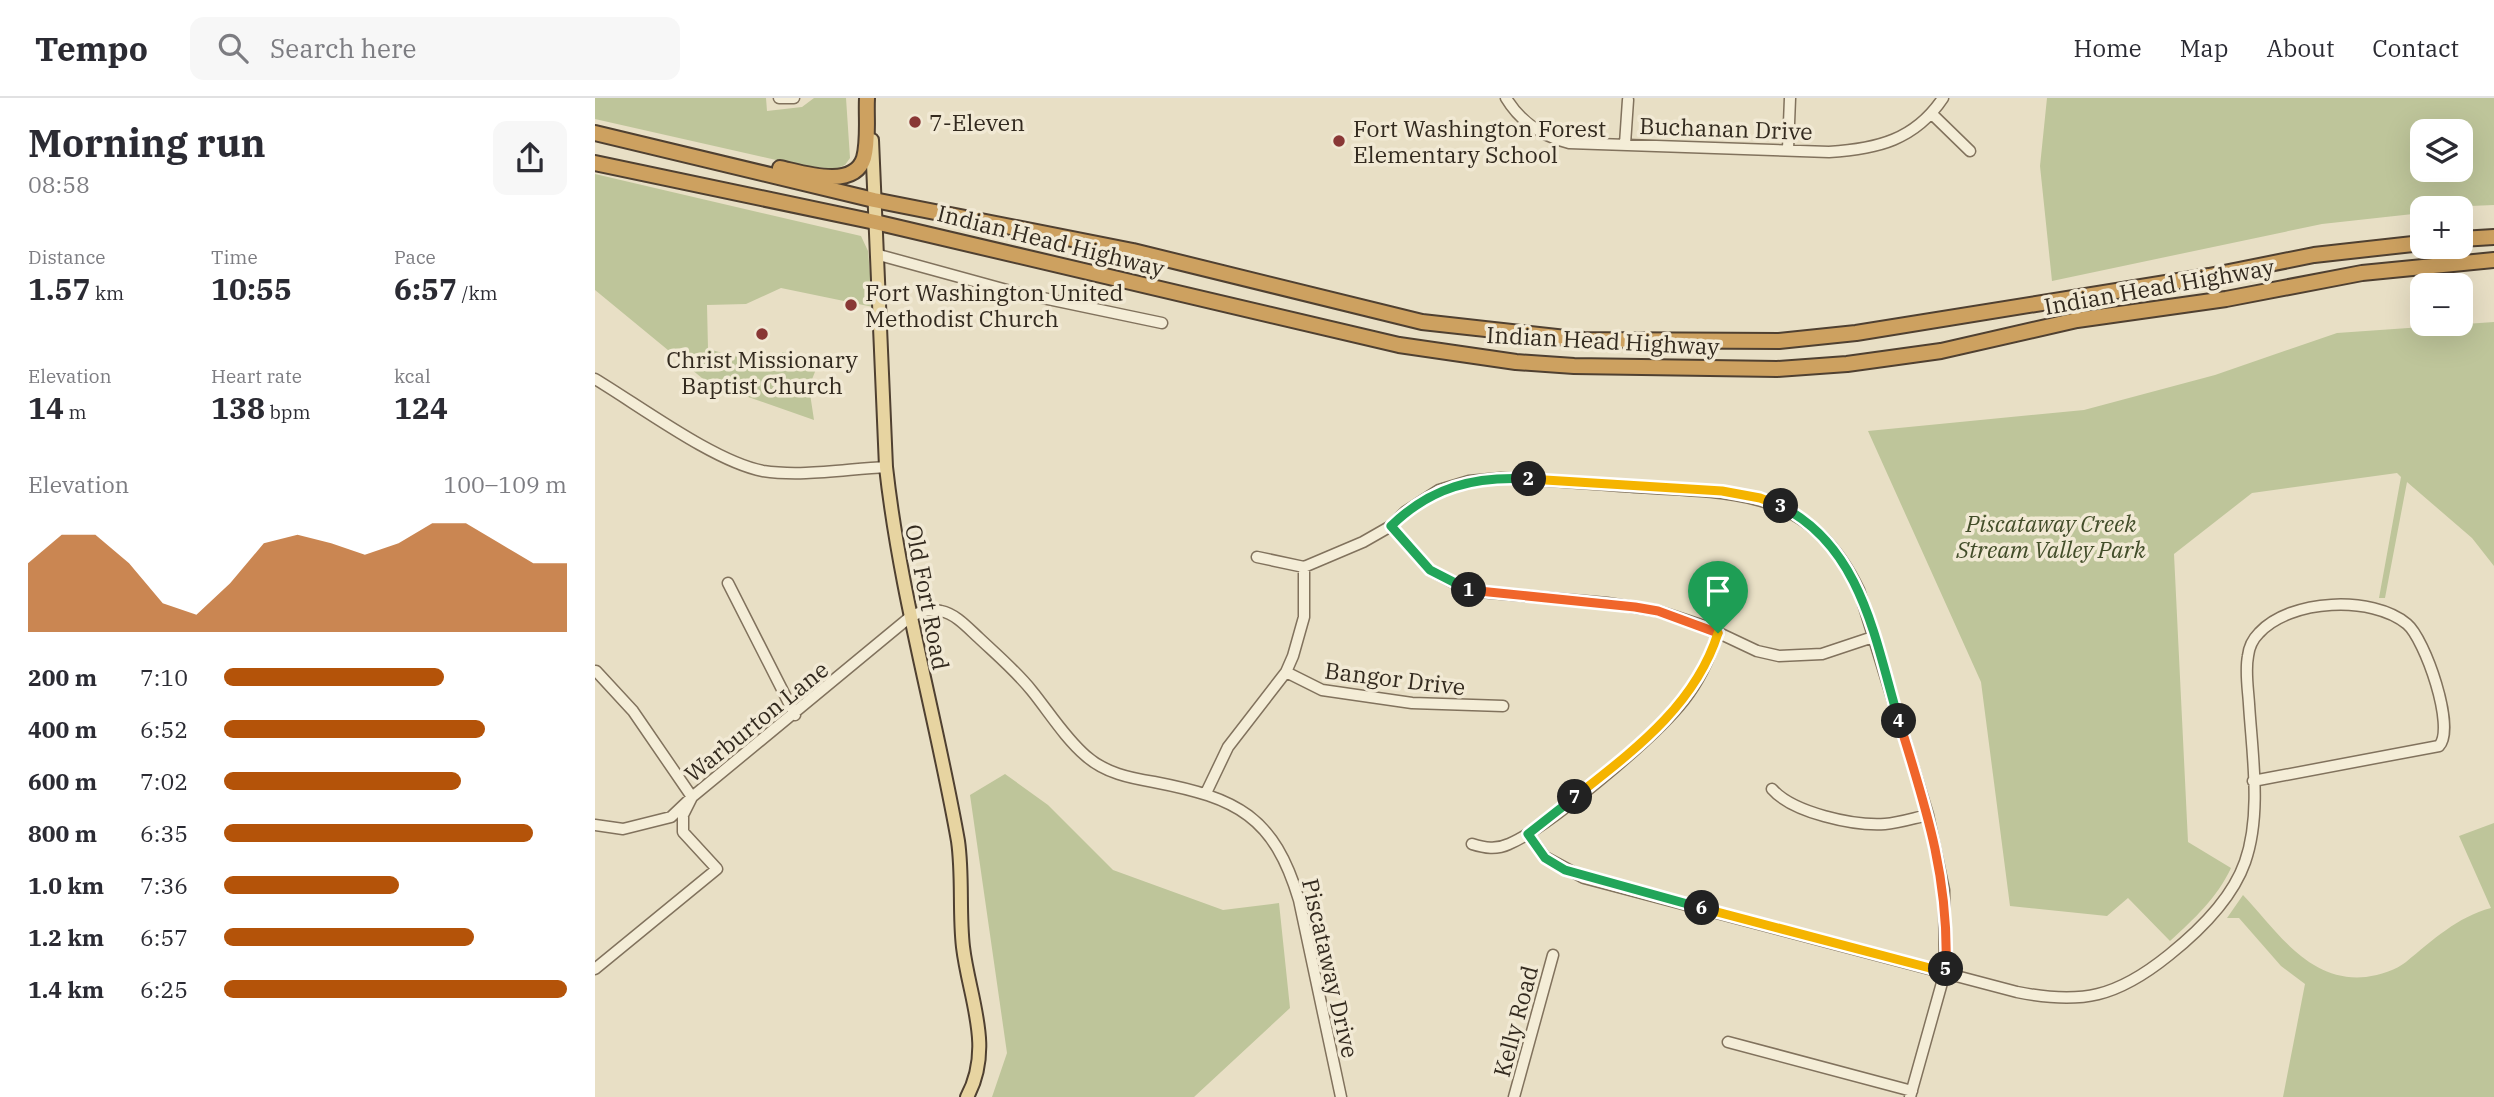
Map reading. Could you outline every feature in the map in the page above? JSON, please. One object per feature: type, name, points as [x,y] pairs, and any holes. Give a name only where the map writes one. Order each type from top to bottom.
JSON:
[{"type":"highway","points":[[673,152],[841,177],[863,160],[868,98]]},
{"type":"highway","name":"Indian Head Highway","points":[[595,133],[874,200],[1133,251],[1422,322],[1584,340],[1779,341],[1856,333],[2073,299],[2313,255],[2410,244]]},
{"type":"highway","name":"Indian Head Highway","points":[[595,163],[875,222],[1399,345],[1517,362],[1626,368],[1788,369],[1860,362],[1941,351],[2077,320],[2226,299],[2362,273],[2494,260]]},
{"type":"highway","points":[[2473,238],[2494,237]]},
{"type":"main road","name":"Old Fort Road","points":[[868,98],[879,255],[886,467],[896,549],[958,844],[960,923],[981,1042],[978,1068],[967,1097]]},
{"type":"street","points":[[779,98],[793,98]]},
{"type":"street","name":"Buchanan Drive","points":[[1506,98],[1529,125],[1553,139],[1579,144],[1866,150],[1909,133],[1932,114],[1943,98]]},
{"type":"street","points":[[1788,149],[1790,98]]},
{"type":"street","points":[[1625,144],[1628,100]]},
{"type":"street","points":[[1932,114],[1970,151]]},
{"type":"street","points":[[879,255],[1014,292],[1162,323]]},
{"type":"street","points":[[595,379],[715,452],[747,467],[778,472],[886,467]]},
{"type":"street","points":[[1257,556],[1304,567],[1350,548],[1391,526],[1422,500],[1439,490],[1469,481],[1501,478],[1722,491],[1760,498],[1800,517],[1830,543],[1859,590],[1928,815],[1944,890],[1945,972],[1911,1094],[1728,1042]]},
{"type":"street","points":[[1391,526],[1430,570],[1469,591],[1635,607],[1668,614],[1757,650],[1791,657],[1822,653],[1873,637]]},
{"type":"street","points":[[1206,793],[1228,747],[1286,672],[1304,617],[1304,567]]},
{"type":"street","points":[[728,583],[795,715]]},
{"type":"street","points":[[1528,834],[1545,858],[1584,878],[2017,992],[2064,999],[2109,993],[2137,979],[2195,931],[2229,891],[2249,849],[2253,781],[2248,654],[2254,640],[2268,625],[2287,613],[2307,607],[2373,609],[2393,615],[2413,630],[2429,666],[2444,717],[2446,734],[2439,746],[2253,781]]},
{"type":"street","name":"Piscataway Drive","points":[[910,617],[933,609],[948,613],[960,621],[1015,671],[1072,742],[1095,763],[1128,778],[1206,793],[1238,806],[1259,822],[1275,842],[1290,873],[1341,1097]]},
{"type":"street","name":"Warburton Lane","points":[[595,969],[717,869],[682,828],[685,808],[692,797],[795,715],[910,617]]},
{"type":"street","points":[[1472,844],[1493,848],[1528,834],[1617,763],[1677,709],[1705,667],[1718,633]]},
{"type":"street","points":[[595,825],[623,829],[671,817],[692,797],[633,711],[596,671]]},
{"type":"street","name":"Bangor Drive","points":[[1286,672],[1322,690],[1424,704],[1503,706]]},
{"type":"street","points":[[1772,789],[1781,799],[1793,805],[1866,824],[1887,824],[1928,815]]},
{"type":"street","name":"Kelly Road","points":[[1514,1097],[1553,955]]},
{"type":"green space","points":[[595,98],[766,98],[767,111],[802,107],[814,98],[846,98],[850,158],[845,165],[835,169],[798,165],[595,119]]},
{"type":"green space","points":[[2047,98],[2494,98],[2494,205],[2473,206],[2473,196],[2410,196],[2410,214],[2322,224],[2052,281],[2040,166]]},
{"type":"green space","points":[[595,174],[861,236],[868,251],[873,307],[781,288],[746,304],[707,305],[708,349],[763,364],[783,352],[820,359],[809,387],[814,420],[708,383],[595,290]]},
{"type":"green space","name":"Piscataway Creek Stream Valley Park","points":[[2494,322],[2494,566],[2472,538],[2407,482],[2385,598],[2379,598],[2401,477],[2397,473],[2252,493],[2174,554],[2188,842],[2231,868],[2225,879],[2204,908],[2170,941],[2128,898],[2107,916],[2010,906],[1981,682],[1868,431],[2084,410],[2215,375],[2337,333],[2410,328],[2410,336],[2473,336],[2473,323]]},
{"type":"green space","points":[[1005,774],[1048,805],[1113,870],[1223,910],[1279,903],[1290,1008],[1194,1097],[992,1097],[1007,1053],[970,795]]},
{"type":"green space","points":[[2494,823],[2494,1097],[2283,1097],[2305,984],[2281,966],[2239,918],[2227,918],[2243,895],[2296,952],[2328,972],[2346,977],[2366,977],[2393,970],[2456,923],[2491,908],[2459,836]]},
{"type":"place","name":"7-Eleven","points":[[915,122]]},
{"type":"place","name":"Fort Washington Forest Elementary School","points":[[1339,141]]},
{"type":"place","name":"Fort Washington United Methodist Church","points":[[851,305]]},
{"type":"place","name":"Christ Missionary Baptist Church","points":[[762,334]]},
{"type":"route","points":[[1501,478],[1722,491],[1777,504],[1811,525],[1841,557],[1859,590],[1928,815],[1944,890],[1945,972],[1584,878],[1545,858],[1528,834],[1626,756],[1677,709],[1705,667],[1718,633],[1658,611],[1635,607],[1469,591],[1449,583],[1430,570],[1391,526],[1405,512],[1439,490],[1469,481],[1501,478]]}]
